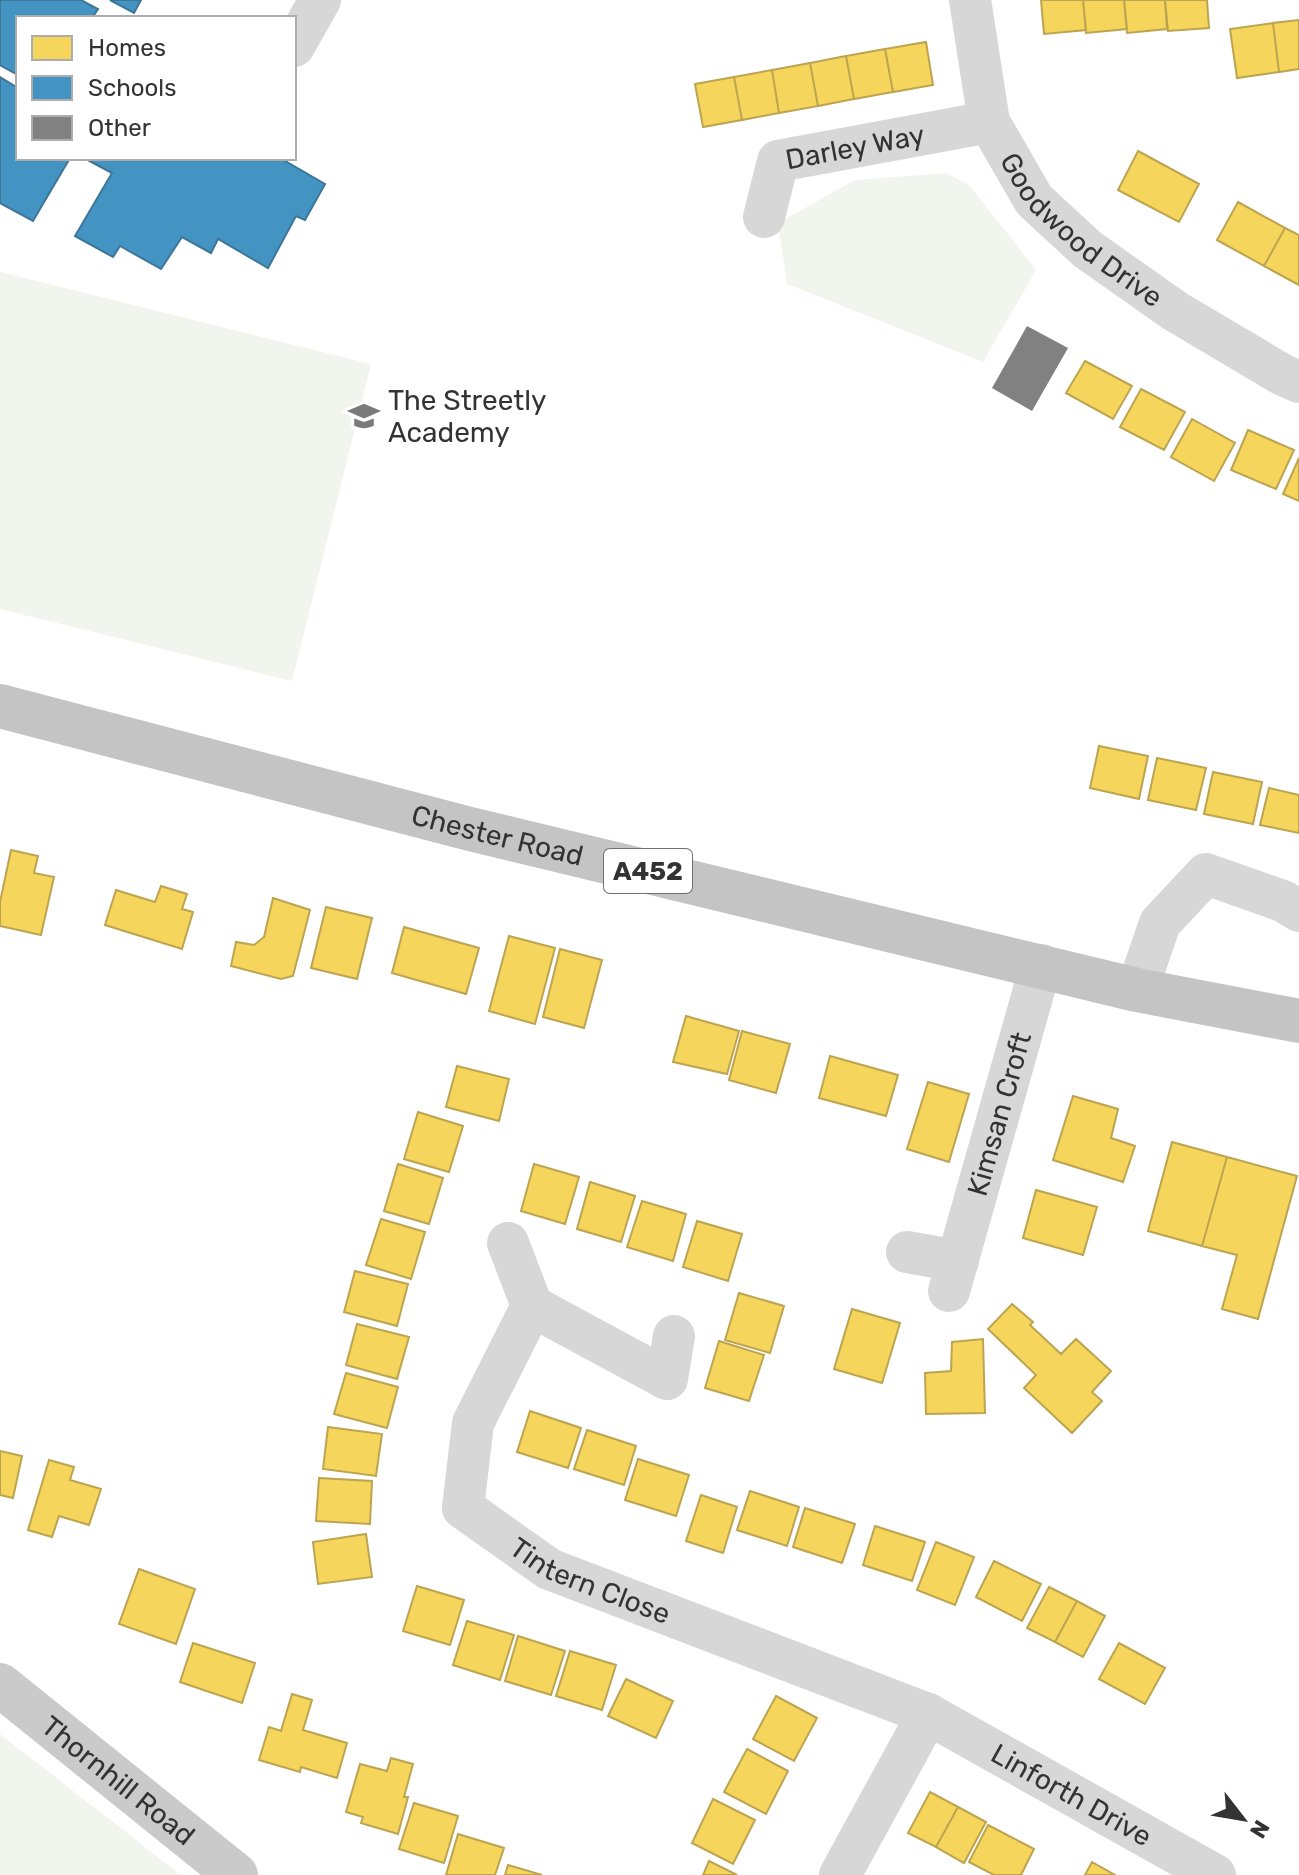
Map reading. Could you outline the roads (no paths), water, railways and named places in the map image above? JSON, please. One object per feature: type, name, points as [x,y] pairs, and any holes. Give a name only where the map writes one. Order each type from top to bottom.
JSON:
[{"type":"highway","name":"Chester Road","points":[[0,706],[470,829],[1137,990],[1299,1021]]},
{"type":"main road","name":"Thornhill Road","points":[[0,1685],[236,1875]]},
{"type":"street","points":[[296,42],[320,0]]},
{"type":"street","name":"Goodwood Drive","points":[[970,0],[989,122],[1034,200],[1087,249],[1175,311],[1299,382]]},
{"type":"street","name":"Darley Way","points":[[764,217],[778,161],[989,122]]},
{"type":"street","points":[[1137,990],[1160,923],[1206,874],[1283,901],[1299,911]]},
{"type":"street","name":"Kimsan Croft","points":[[907,1252],[954,1276],[1041,965]]},
{"type":"street","points":[[508,1243],[532,1306],[667,1379],[674,1336]]},
{"type":"street","name":"Tintern Close","points":[[532,1306],[473,1423],[463,1508],[549,1569],[928,1714]]},
{"type":"street","points":[[840,1875],[928,1714]]},
{"type":"street","name":"Linforth Drive","points":[[928,1714],[1215,1875]]},
{"type":"place","name":"The Streetly Academy","points":[[364,416]]}]
